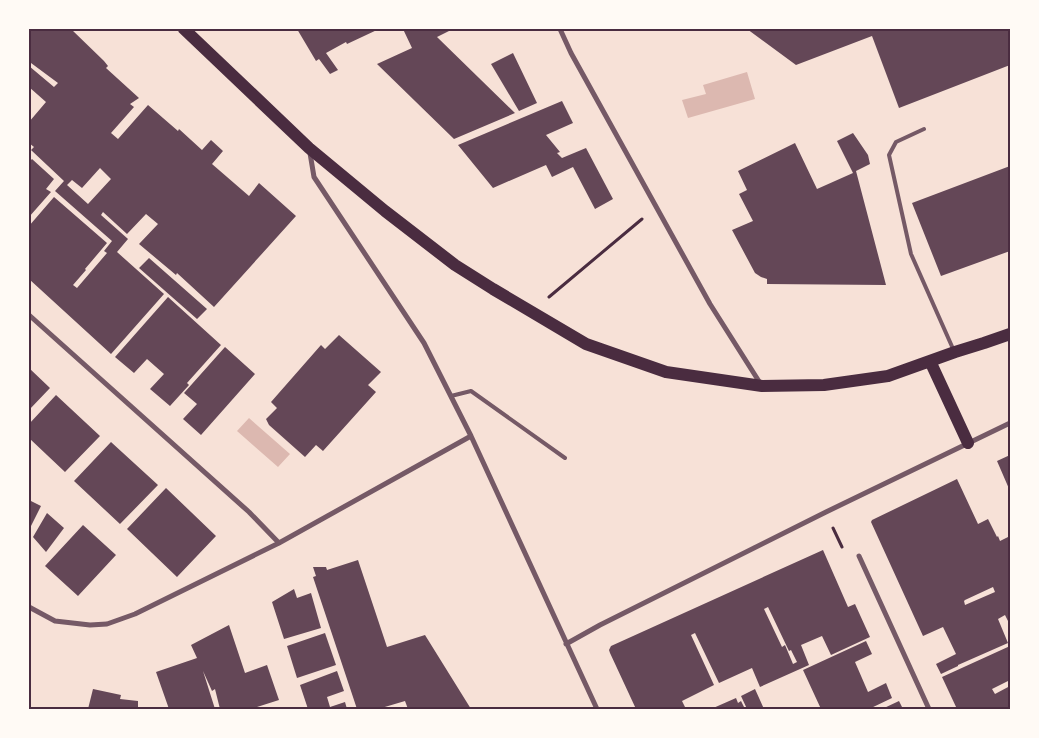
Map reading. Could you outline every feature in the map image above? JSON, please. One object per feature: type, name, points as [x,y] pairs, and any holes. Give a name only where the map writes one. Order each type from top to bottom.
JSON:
[{"type":"main road","points":[[184,29],[309,148],[385,211],[455,265],[586,344],[666,372],[762,386],[824,385],[888,376],[1010,334]]},
{"type":"main road","points":[[930,361],[968,443]]},
{"type":"street","points":[[560,29],[571,53],[710,304],[762,386]]},
{"type":"street","points":[[309,148],[314,177],[424,343],[471,436],[597,709]]},
{"type":"street","points":[[29,315],[248,512],[279,543]]},
{"type":"street","points":[[566,644],[826,512],[1010,423]]},
{"type":"street","points":[[29,608],[56,622],[90,626],[107,624],[135,614],[279,543],[471,436]]},
{"type":"street","points":[[859,556],[929,709]]},
{"type":"lane","points":[[924,129],[896,142],[889,155],[911,254],[955,352]]},
{"type":"lane","points":[[451,396],[471,391],[565,458]]},
{"type":"path","points":[[531,312],[656,208]]},
{"type":"path","points":[[826,512],[852,568],[862,563]]},
{"type":"shaded area","points":[[747,72],[755,99],[688,118],[682,100],[706,94],[703,85]]},
{"type":"shaded area","points":[[249,418],[290,454],[278,467],[237,431]]},
{"type":"building","points":[[29,29],[71,29],[104,61],[108,66],[106,68],[139,98],[130,104],[134,107],[111,133],[118,139],[148,105],[202,150],[211,140],[223,151],[212,164],[249,196],[259,183],[296,216],[214,307],[177,273],[176,275],[139,244],[158,224],[146,214],[127,234],[103,212],[101,215],[128,239],[117,252],[164,294],[111,354],[29,279],[29,226],[54,197],[107,243],[73,285],[77,288],[107,253],[104,251],[112,241],[55,191],[64,181],[31,150],[34,147],[29,143],[29,122],[46,102],[29,87]],"holes":[[[31,63],[58,83],[54,87],[29,66]],[[100,168],[111,179],[88,204],[67,185],[72,180],[82,188]]]},
{"type":"building","points":[[297,29],[379,29],[347,44],[346,42],[326,53],[338,70],[330,74],[319,59],[316,61]]},
{"type":"building","points":[[403,29],[453,29],[437,37],[515,113],[454,139],[377,64],[412,48]]},
{"type":"building","points":[[747,29],[1010,29],[1010,65],[899,108],[872,36],[796,65]]},
{"type":"building","points":[[513,53],[537,103],[519,111],[491,64]]},
{"type":"building","points":[[562,101],[573,123],[546,135],[560,152],[557,153],[562,158],[586,148],[613,199],[595,209],[573,167],[552,177],[546,165],[493,188],[458,145]]},
{"type":"building","points":[[853,133],[868,155],[870,164],[856,171],[886,285],[767,284],[767,279],[755,273],[732,230],[753,221],[739,194],[747,190],[738,171],[795,143],[817,189],[853,173],[837,141]]},
{"type":"building","points":[[32,159],[54,179],[46,189],[51,192],[29,217],[29,162]]},
{"type":"building","points":[[1010,166],[1010,251],[941,276],[912,203]]},
{"type":"building","points":[[149,258],[207,309],[197,319],[139,268]]},
{"type":"building","points":[[168,297],[221,345],[187,383],[189,385],[170,406],[150,389],[164,374],[147,359],[134,373],[115,357]]},
{"type":"building","points":[[339,335],[381,372],[368,385],[376,392],[323,451],[316,445],[305,457],[269,425],[266,419],[277,408],[271,402],[321,345],[325,349]]},
{"type":"building","points":[[225,347],[255,374],[201,435],[183,419],[197,404],[184,393]]},
{"type":"building","points":[[29,368],[50,388],[29,410]]},
{"type":"building","points":[[56,395],[100,436],[65,472],[29,438],[29,424]]},
{"type":"building","points":[[111,442],[158,485],[120,524],[74,481]]},
{"type":"building","points":[[1010,455],[1010,491],[997,461]]},
{"type":"building","points":[[957,479],[978,524],[988,519],[1000,541],[1010,536],[1010,625],[1005,615],[998,619],[1008,643],[941,674],[936,664],[956,654],[943,627],[923,636],[871,522]],"holes":[[[993,587],[995,592],[965,605],[965,600]]]},
{"type":"building","points":[[166,488],[216,536],[177,577],[127,529]]},
{"type":"building","points":[[29,500],[41,506],[29,530]]},
{"type":"building","points":[[47,513],[64,528],[46,552],[33,537]]},
{"type":"building","points":[[83,525],[116,555],[78,596],[45,566]]},
{"type":"building","points":[[823,550],[848,607],[855,604],[870,637],[831,655],[822,636],[801,645],[809,665],[760,687],[752,668],[719,683],[695,633],[691,635],[714,685],[682,701],[686,709],[636,709],[610,653],[611,646]],"holes":[[[768,607],[789,651],[791,650],[797,662],[793,664],[785,645],[782,647],[764,609]]]},
{"type":"building","points":[[358,560],[387,647],[425,635],[471,709],[408,709],[405,701],[378,709],[357,709],[313,577],[316,576],[313,567],[326,567],[327,570]]},
{"type":"building","points":[[294,589],[297,598],[311,593],[321,628],[284,639],[272,602]]},
{"type":"building","points":[[229,625],[245,673],[267,665],[279,700],[257,707],[258,709],[220,709],[215,689],[212,691],[203,671],[215,709],[169,709],[156,672],[197,658],[191,645]]},
{"type":"building","points":[[325,633],[336,665],[297,678],[287,646]]},
{"type":"building","points":[[866,641],[872,654],[855,662],[868,692],[886,683],[892,698],[869,709],[821,709],[803,670]]},
{"type":"building","points":[[1010,646],[1010,680],[992,689],[995,694],[1010,686],[1010,709],[957,709],[942,677]]},
{"type":"building","points":[[337,671],[344,691],[327,697],[330,707],[345,702],[347,709],[308,709],[300,685]]},
{"type":"building","points":[[93,689],[121,695],[120,699],[138,701],[138,709],[88,709]]},
{"type":"building","points":[[755,689],[764,709],[747,709],[741,696]]},
{"type":"building","points":[[736,698],[738,703],[741,701],[745,709],[711,709]]},
{"type":"building","points":[[899,701],[903,709],[882,709]]}]
